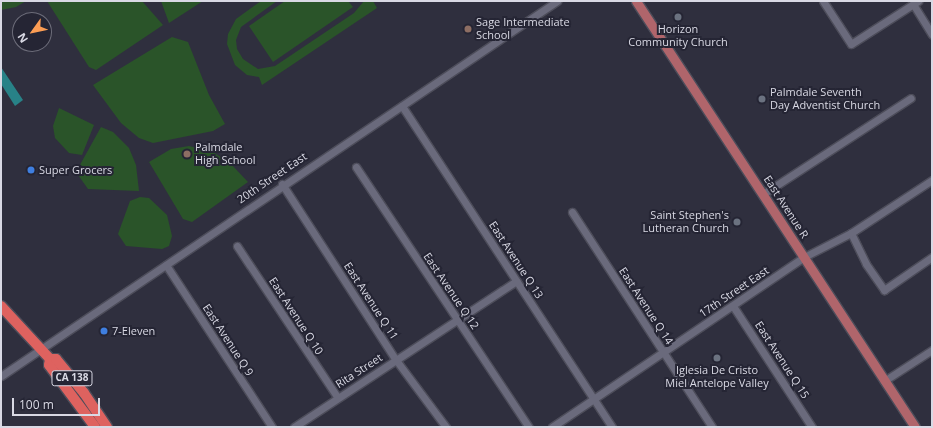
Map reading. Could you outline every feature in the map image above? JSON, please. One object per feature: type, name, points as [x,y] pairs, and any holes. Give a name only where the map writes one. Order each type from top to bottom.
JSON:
[{"type":"highway","name":"CA 138","points":[[1,306],[50,359],[49,364],[95,425]]},
{"type":"highway","name":"CA 138","points":[[50,359],[56,359],[84,393],[107,427]]},
{"type":"main road","name":"East Avenue R","points":[[636,1],[915,427]]},
{"type":"street","name":"20th Street East","points":[[1,376],[166,265],[282,184],[402,106],[557,1]]},
{"type":"street","points":[[823,1],[851,44],[915,3],[932,34]]},
{"type":"street","points":[[763,194],[911,98]]},
{"type":"street","name":"East Avenue Q 13","points":[[402,106],[612,427]]},
{"type":"street","name":"East Avenue Q 12","points":[[356,167],[529,427]]},
{"type":"street","name":"17th Street East","points":[[552,427],[664,353],[804,257],[851,233],[932,180]]},
{"type":"street","name":"East Avenue Q 11","points":[[282,184],[396,360],[446,427]]},
{"type":"street","name":"East Avenue Q 14","points":[[572,212],[712,427]]},
{"type":"street","points":[[851,233],[866,264],[884,290],[932,258]]},
{"type":"street","name":"East Avenue Q 10","points":[[237,246],[338,398]]},
{"type":"street","name":"East Avenue Q 9","points":[[166,265],[272,427]]},
{"type":"street","name":"Rita Street","points":[[294,427],[516,281]]},
{"type":"street","name":"East Avenue Q 15","points":[[733,306],[812,427]]},
{"type":"street","points":[[884,381],[932,350]]},
{"type":"shaded area","points":[[1,1],[26,1],[16,7],[1,10]]},
{"type":"shaded area","points":[[47,1],[142,1],[163,25],[96,70],[89,67]]},
{"type":"shaded area","points":[[161,1],[203,1],[169,23]]},
{"type":"shaded area","points":[[261,1],[277,1],[241,27],[236,40],[237,49],[243,59],[258,69],[275,66],[354,13],[364,1],[373,1],[377,8],[262,85],[259,77],[247,75],[235,65],[227,44],[228,34],[236,19]]},
{"type":"shaded area","points":[[285,1],[348,1],[353,7],[273,62],[249,26]]},
{"type":"shaded area","points":[[172,37],[188,42],[209,95],[225,124],[213,131],[153,143],[139,138],[121,123],[93,85]]},
{"type":"shaded area","points":[[1,67],[23,100],[15,106],[1,84]]},
{"type":"shaded area","points":[[59,108],[94,125],[82,155],[69,153],[55,138],[53,126]]},
{"type":"shaded area","points":[[101,127],[113,132],[129,148],[136,165],[139,191],[88,189],[76,172]]},
{"type":"shaded area","points":[[189,146],[213,152],[230,163],[248,182],[192,222],[183,219],[149,162],[171,149]]},
{"type":"shaded area","points":[[140,197],[149,198],[167,215],[172,236],[169,246],[162,249],[126,246],[118,234],[130,201]]},
{"type":"place","name":"Horizon Community Church","points":[[678,17]]},
{"type":"place","name":"Sage Intermediate School","points":[[468,29]]},
{"type":"place","name":"Palmdale Seventh Day Adventist Church","points":[[762,99]]},
{"type":"place","name":"Palmdale High School","points":[[187,154]]},
{"type":"place","name":"Super Grocers","points":[[31,170]]},
{"type":"place","name":"Saint Stephen's Lutheran Church","points":[[737,222]]},
{"type":"place","name":"7-Eleven","points":[[104,331]]},
{"type":"place","name":"Iglesia De Cristo Miel Antelope Valley","points":[[717,358]]}]
